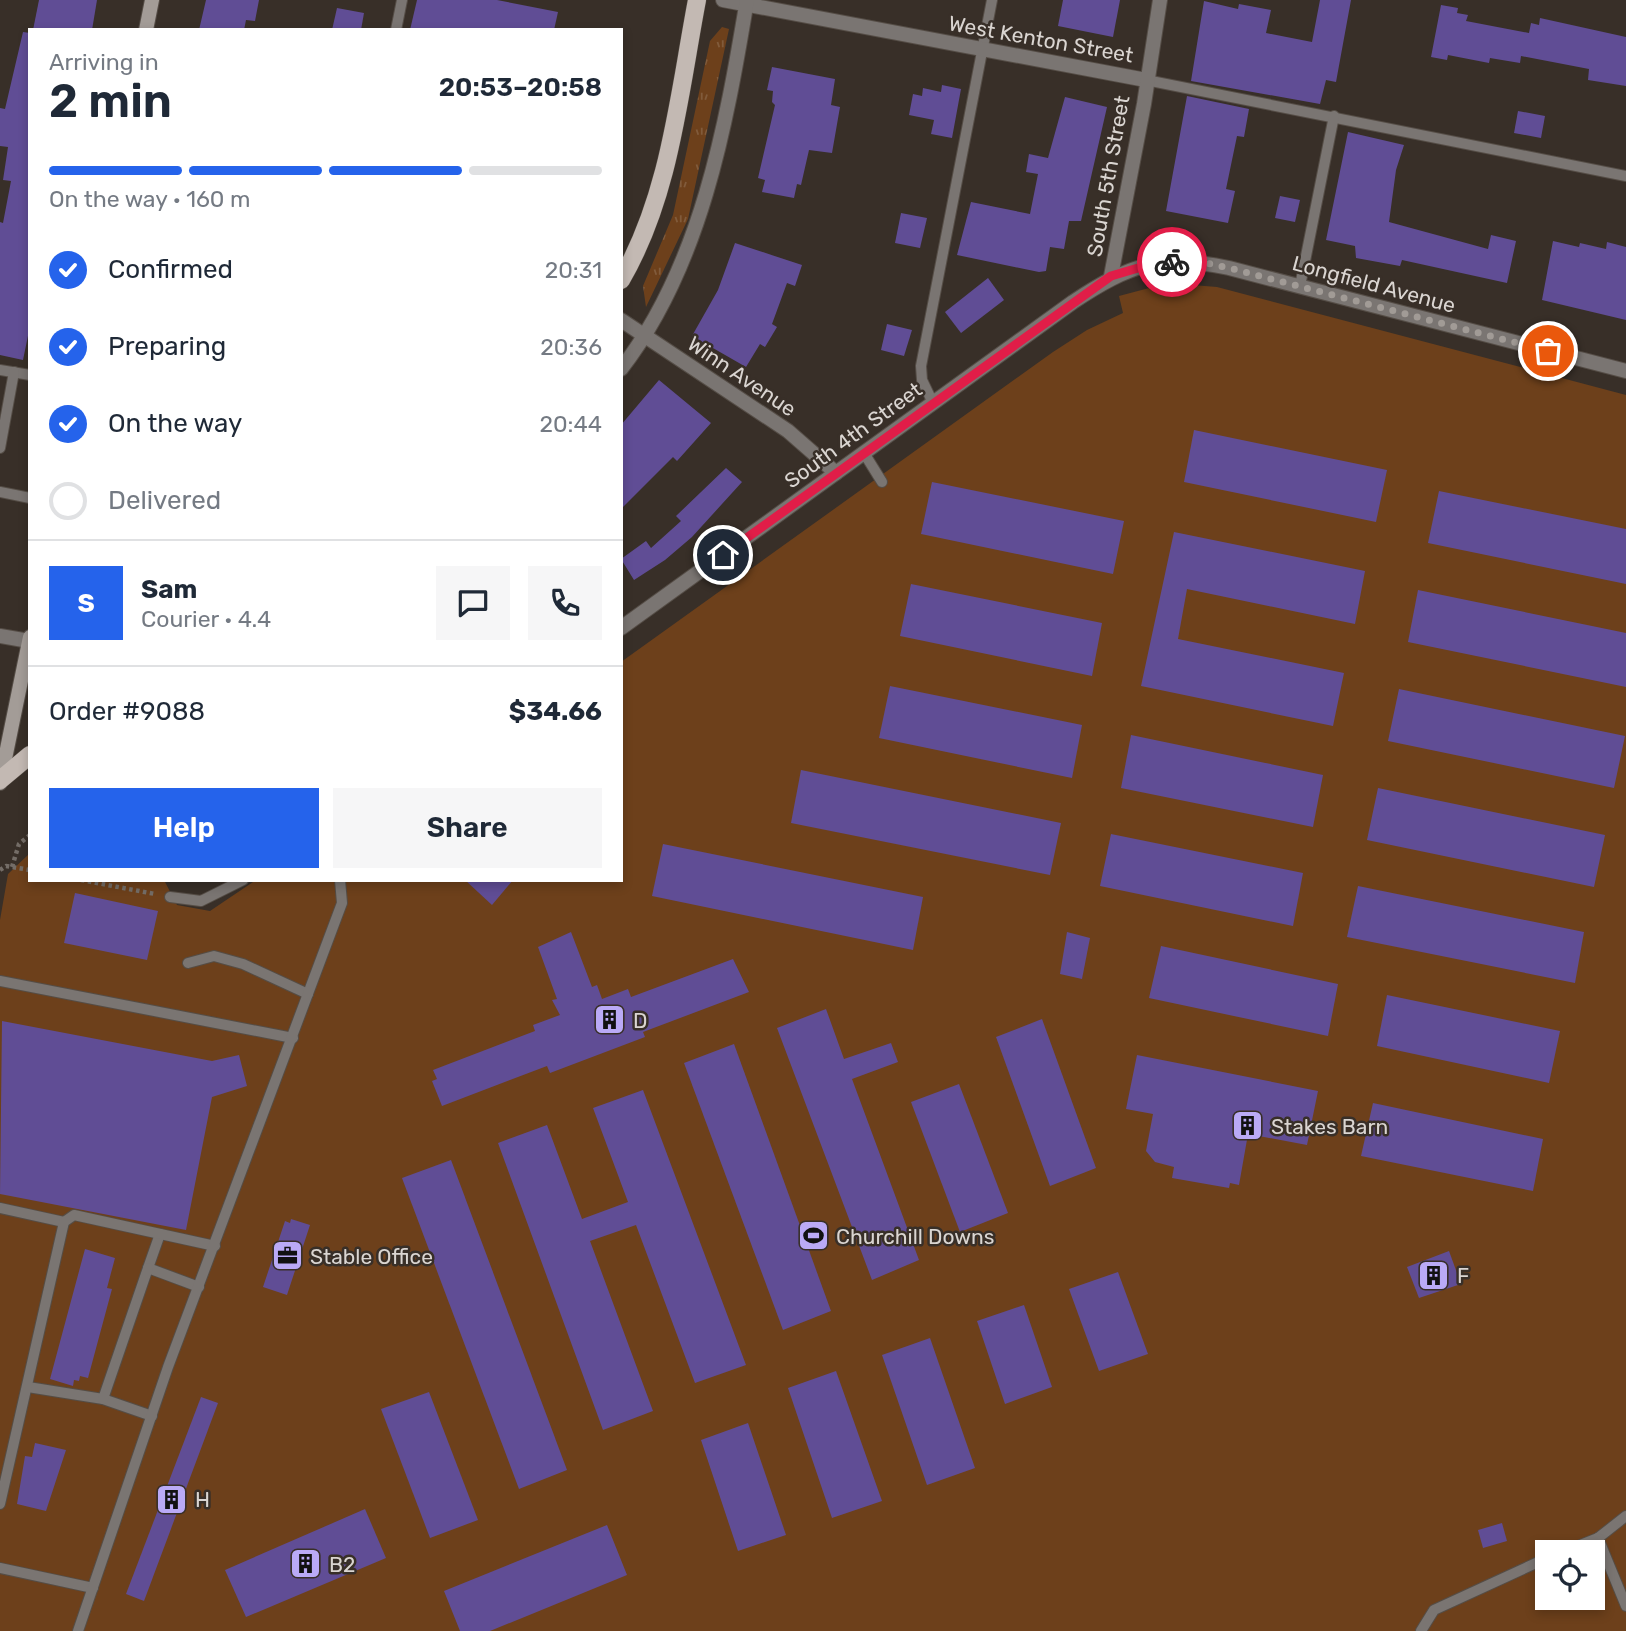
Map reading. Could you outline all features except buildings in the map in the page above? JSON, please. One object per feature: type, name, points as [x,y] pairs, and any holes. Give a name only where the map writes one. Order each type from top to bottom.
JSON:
[{"type":"main road","points":[[146,28],[152,0]]},
{"type":"main road","points":[[623,276],[652,214],[697,0]]},
{"type":"main road","points":[[0,781],[28,644]]},
{"type":"main road","points":[[0,781],[28,757]]},
{"type":"street","name":"West Kenton Street","points":[[723,0],[747,2],[982,51],[1146,80]]},
{"type":"street","name":"South 5th Street","points":[[1111,276],[1144,104],[1160,0]]},
{"type":"street","points":[[623,366],[671,292],[711,176],[747,2]]},
{"type":"street","name":"Longfield Avenue","points":[[1111,276],[1155,263],[1206,263],[1626,371]]},
{"type":"street","name":"South 4th Street","points":[[623,627],[1111,276]]},
{"type":"street","name":"Winn Avenue","points":[[623,321],[788,431],[836,473]]},
{"type":"street","points":[[0,636],[28,639]]},
{"type":"lane","points":[[396,28],[402,0]]},
{"type":"lane","points":[[933,403],[922,380],[921,366],[992,0]]},
{"type":"lane","points":[[1146,80],[1626,176]]},
{"type":"lane","points":[[1300,286],[1334,116]]},
{"type":"lane","points":[[0,370],[28,375]]},
{"type":"lane","points":[[0,448],[14,372]]},
{"type":"lane","points":[[863,453],[881,482]]},
{"type":"lane","points":[[0,492],[28,498]]},
{"type":"lane","points":[[170,897],[201,901],[239,882]]},
{"type":"lane","points":[[78,1631],[152,1416],[342,903],[340,882]]},
{"type":"lane","points":[[188,962],[214,956],[243,964],[309,994]]},
{"type":"lane","points":[[0,981],[293,1038]]},
{"type":"lane","points":[[0,1208],[65,1222]]},
{"type":"lane","points":[[1,1499],[65,1222],[74,1214],[215,1246]]},
{"type":"lane","points":[[103,1399],[160,1234]]},
{"type":"lane","points":[[148,1268],[199,1287]]},
{"type":"lane","points":[[28,1387],[103,1399],[152,1416]]},
{"type":"lane","points":[[1593,1540],[1626,1516]]},
{"type":"lane","points":[[1598,1538],[1626,1605]]},
{"type":"lane","points":[[1421,1631],[1434,1610],[1535,1564]]},
{"type":"lane","points":[[0,1568],[93,1588]]},
{"type":"path","points":[[9,867],[19,844],[28,836]]},
{"type":"path","points":[[11,843],[23,840]]},
{"type":"path","points":[[0,870],[9,867],[28,870]]},
{"type":"path","points":[[92,882],[170,897]]},
{"type":"green space","points":[[722,27],[729,29],[688,219],[646,307],[643,286],[673,215],[710,41]]},
{"type":"green space","name":"Churchill Downs","points":[[1168,283],[1217,287],[1626,395],[1626,1631],[0,1631],[0,920],[8,874],[28,855],[28,882],[165,882],[177,905],[210,911],[253,882],[623,882],[623,661],[1087,330],[1123,313],[1119,296]]},
{"type":"way so far","points":[[1172,262],[1206,263],[1229,268],[1548,351]]},
{"type":"place","name":"D","points":[[610,1020]]},
{"type":"place","name":"Stakes Barn","points":[[1248,1126]]},
{"type":"place","name":"Churchill Downs","points":[[813,1236]]},
{"type":"place","name":"Stable Office","points":[[287,1256]]},
{"type":"place","name":"F","points":[[1434,1275]]},
{"type":"place","name":"H","points":[[172,1499]]},
{"type":"place","name":"B2","points":[[306,1564]]},
{"type":"route","points":[[723,555],[1111,276],[1155,263],[1172,262]]}]
